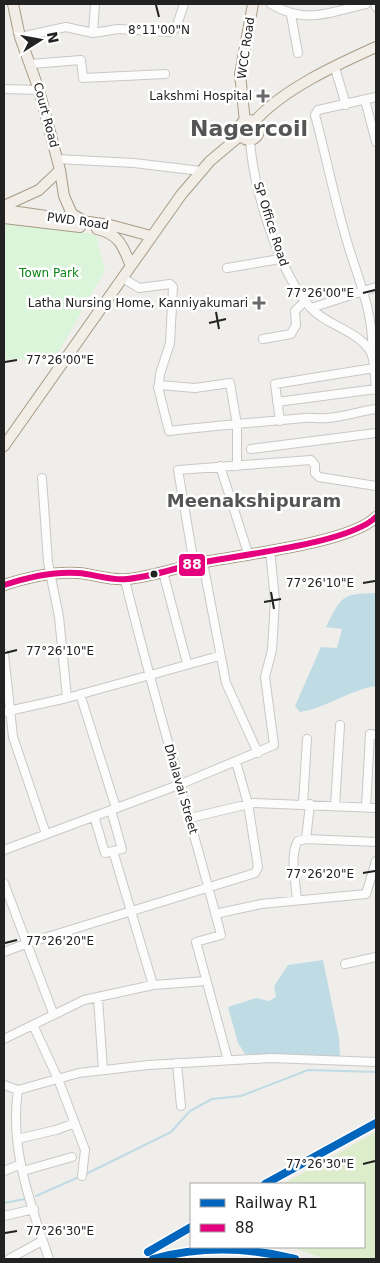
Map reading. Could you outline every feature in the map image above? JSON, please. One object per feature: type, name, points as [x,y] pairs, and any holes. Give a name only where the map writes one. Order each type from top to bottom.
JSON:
[{"type":"main road","name":"Court Road","points":[[13,4],[20,38],[32,64],[67,204],[72,214],[84,221]]},
{"type":"main road","name":"WCC Road","points":[[250,122],[240,74],[253,4]]},
{"type":"main road","points":[[245,138],[240,126],[250,122],[266,108],[302,85],[376,47]]},
{"type":"main road","points":[[4,446],[124,278],[151,236],[200,171],[245,138],[258,134],[258,127],[250,122]]},
{"type":"main road","points":[[4,206],[39,190],[60,170]]},
{"type":"main road","name":"PWD Road","points":[[4,210],[126,228],[151,236]]},
{"type":"main road","name":"PWD Road","points":[[4,218],[107,231],[121,241],[131,266]]},
{"type":"main road","points":[[4,585],[34,575],[51,573],[78,573],[125,580],[198,563],[342,535],[368,525],[376,517]]},
{"type":"street","points":[[93,33],[95,4]]},
{"type":"street","points":[[20,38],[66,27],[93,33],[118,29],[170,32],[176,28],[184,4]]},
{"type":"street","points":[[271,4],[291,14],[312,16],[366,4]]},
{"type":"street","points":[[291,14],[298,53]]},
{"type":"street","points":[[32,64],[81,60],[83,78],[165,74]]},
{"type":"street","points":[[335,68],[346,105]]},
{"type":"street","points":[[4,89],[39,90]]},
{"type":"street","points":[[276,402],[376,389],[372,356],[374,336],[364,291],[346,238],[316,115],[318,110],[376,97]]},
{"type":"street","points":[[365,100],[376,142]]},
{"type":"street","name":"SP Office Road","points":[[245,138],[280,259],[311,308],[320,317],[364,343],[372,356]]},
{"type":"street","points":[[57,159],[134,163],[200,171]]},
{"type":"street","points":[[227,268],[280,259]]},
{"type":"street","points":[[124,278],[139,288],[170,284],[173,287],[170,343],[158,387],[169,431],[305,418],[327,418],[376,409]]},
{"type":"street","points":[[311,308],[376,287]]},
{"type":"street","points":[[262,339],[291,334],[296,326],[295,311],[305,300]]},
{"type":"street","points":[[280,421],[275,384],[374,368]]},
{"type":"street","points":[[159,385],[195,388],[229,383],[237,425],[237,466]]},
{"type":"street","points":[[251,449],[376,433]]},
{"type":"street","points":[[258,753],[226,683],[178,470],[311,460],[315,465],[315,473],[319,477],[376,486]]},
{"type":"street","points":[[220,466],[248,553]]},
{"type":"street","points":[[42,478],[48,562],[59,617],[67,698]]},
{"type":"street","points":[[4,850],[181,784],[271,748],[275,742],[265,677],[272,650],[275,600],[270,550]]},
{"type":"street","points":[[163,572],[188,663]]},
{"type":"street","name":"Dhalavai Street","points":[[125,580],[148,674],[181,784],[221,935],[196,942],[206,981]]},
{"type":"street","points":[[4,654],[7,711],[13,737],[46,834]]},
{"type":"street","points":[[7,711],[67,698],[148,674],[219,656]]},
{"type":"street","points":[[80,694],[113,809],[122,848],[105,854],[94,816]]},
{"type":"street","points":[[335,806],[340,725]]},
{"type":"street","points":[[366,807],[372,766],[370,734],[376,735]]},
{"type":"street","points":[[306,839],[307,740]]},
{"type":"street","points":[[4,952],[253,874],[257,871],[248,804],[236,762]]},
{"type":"street","points":[[190,818],[248,804],[270,802],[376,808]]},
{"type":"street","points":[[297,900],[295,846],[301,840],[376,842]]},
{"type":"street","points":[[113,851],[152,985]]},
{"type":"street","points":[[215,914],[245,907],[297,900],[366,894],[376,861]]},
{"type":"street","points":[[4,883],[53,1013]]},
{"type":"street","points":[[345,964],[376,958]]},
{"type":"street","points":[[4,1039],[53,1013],[84,1000],[152,985],[206,981],[228,1060]]},
{"type":"street","points":[[98,998],[103,1070]]},
{"type":"street","points":[[32,1025],[58,1079],[85,1150],[82,1176]]},
{"type":"street","points":[[4,1085],[18,1090],[79,1073],[177,1063],[271,1058],[376,1062]]},
{"type":"street","points":[[177,1063],[181,1106]]},
{"type":"street","points":[[18,1090],[15,1112],[22,1168],[42,1241],[49,1259]]},
{"type":"street","points":[[17,1139],[56,1130],[75,1123]]},
{"type":"street","points":[[4,1171],[72,1157]]},
{"type":"street","points":[[4,1216],[34,1209]]},
{"type":"street","points":[[9,1259],[42,1241]]},
{"type":"green space","name":"Town Park","points":[[4,219],[96,235],[105,270],[54,360],[4,359]]},
{"type":"green space","points":[[376,1132],[376,1259],[325,1259],[294,1248],[365,1248],[365,1183],[285,1183]]},
{"type":"water","points":[[376,593],[376,686],[300,712],[295,706],[321,647],[337,648],[342,629],[326,627],[336,609],[349,596]]},
{"type":"water","points":[[323,960],[339,1038],[340,1056],[245,1054],[238,1043],[228,1007],[256,998],[269,1001],[276,997],[274,986],[288,965]]},
{"type":"waterway","points":[[86,1174],[171,1132],[190,1111],[212,1099],[241,1096],[308,1070],[376,1072]]},
{"type":"waterway","points":[[36,1196],[79,1177]]},
{"type":"waterway","points":[[4,1203],[25,1199]]},
{"type":"rail line","name":"R1","points":[[267,1183],[376,1123]]},
{"type":"rail line","name":"R1","points":[[148,1252],[190,1228]]},
{"type":"rail line","name":"R1","points":[[153,1259],[206,1250],[242,1250],[295,1259]]},
{"type":"transit line","name":"88","points":[[4,585],[31,577],[59,573],[121,579],[144,577],[194,564],[318,541],[362,526],[376,517]]},
{"type":"place","name":"Lakshmi Hospital","points":[[263,96]]},
{"type":"place","name":"Latha Nursing Home, Kanniyakumari","points":[[259,303]]},
{"type":"district","name":"Nagercoil","points":[[249,128]]},
{"type":"district","name":"Meenakshipuram","points":[[254,500]]}]
